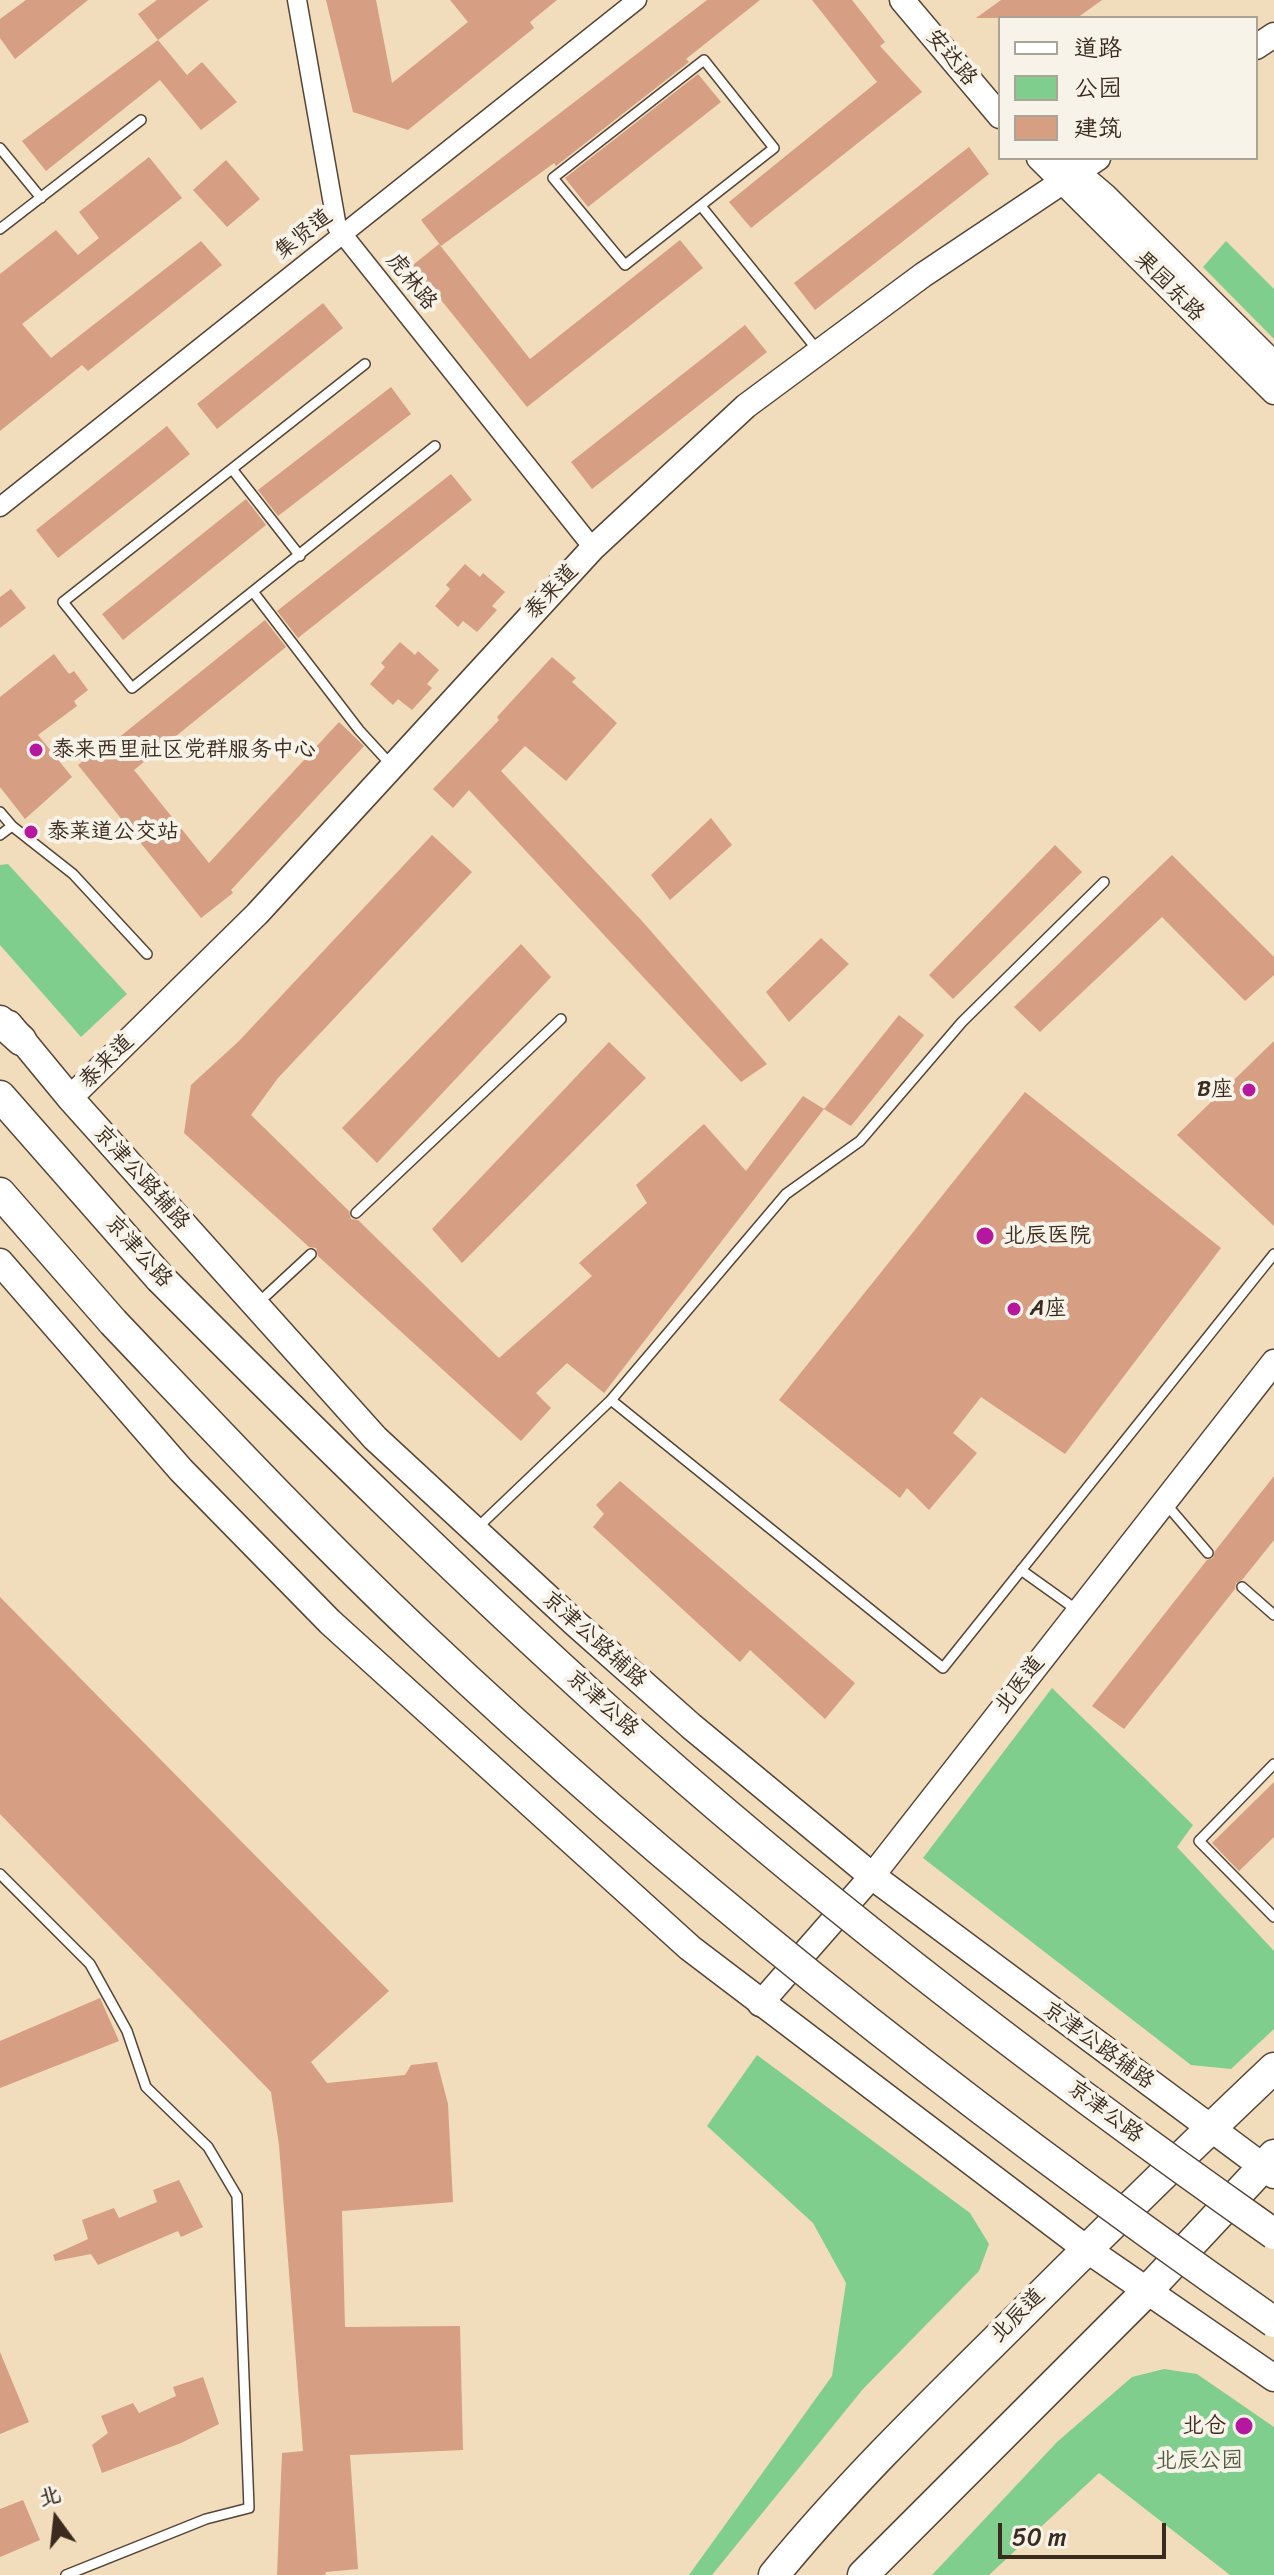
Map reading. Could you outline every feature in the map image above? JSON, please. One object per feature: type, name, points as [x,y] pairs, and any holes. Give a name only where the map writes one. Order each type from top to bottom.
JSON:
[{"type":"main road","name":"京津公路辅路","points":[[0,1011],[11,1030],[254,1306],[375,1438],[474,1531],[691,1726],[872,1876],[1210,2129],[1270,2166]]},
{"type":"main road","name":"京津公路","points":[[0,1096],[160,1278],[412,1528],[614,1716],[927,1976],[1274,2234]]},
{"type":"main road","points":[[0,1193],[113,1322],[341,1558],[423,1638],[606,1803],[952,2089],[1274,2322]]},
{"type":"main road","points":[[0,1262],[181,1470],[330,1622],[690,1948],[1085,2248],[1274,2378]]},
{"type":"main road","name":"北辰道","points":[[774,2575],[870,2466],[1085,2248],[1274,2068]]},
{"type":"main road","points":[[863,2575],[1270,2166]]},
{"type":"street","name":"虎林路","points":[[297,0],[340,231],[593,548]]},
{"type":"street","name":"集贤道","points":[[340,231],[621,0]]},
{"type":"street","name":"集贤道","points":[[1,500],[637,0]]},
{"type":"street","name":"安达路","points":[[902,0],[998,114]]},
{"type":"street","name":"安达路","points":[[915,0],[998,97]]},
{"type":"street","points":[[1043,160],[1067,171]]},
{"type":"street","name":"泰来道","points":[[70,1098],[257,914],[593,548],[746,406],[1067,171],[1093,160]]},
{"type":"street","name":"果园东路","points":[[1067,171],[1114,204],[1274,364]]},
{"type":"street","name":"果园东路","points":[[1067,171],[1274,392]]},
{"type":"street","name":"北医道","points":[[760,2004],[872,1876],[1274,1362]]},
{"type":"lane","points":[[704,60],[774,148],[701,206],[625,265],[553,178],[704,60]]},
{"type":"lane","points":[[0,229],[141,120]]},
{"type":"lane","points":[[0,148],[41,198]]},
{"type":"lane","points":[[701,206],[819,352]]},
{"type":"lane","points":[[365,364],[63,602],[132,688],[435,446]]},
{"type":"lane","points":[[232,469],[300,556]]},
{"type":"lane","points":[[254,593],[346,715],[392,766]]},
{"type":"lane","points":[[0,812],[12,826],[73,874],[147,954]]},
{"type":"lane","points":[[0,835],[12,826]]},
{"type":"lane","points":[[474,1531],[611,1400],[786,1194],[860,1141],[962,1022],[1104,882]]},
{"type":"lane","points":[[356,1213],[561,1019]]},
{"type":"lane","points":[[254,1306],[311,1254]]},
{"type":"lane","points":[[611,1400],[943,1668],[1274,1254]]},
{"type":"lane","points":[[1164,1501],[1208,1553]]},
{"type":"lane","points":[[1021,1570],[1078,1611]]},
{"type":"lane","points":[[1242,1587],[1274,1615]]},
{"type":"lane","points":[[1274,1764],[1199,1841],[1274,1917]]},
{"type":"lane","points":[[0,1874],[90,1964],[127,2031],[146,2087],[208,2147],[237,2196],[249,2508],[206,2519],[66,2575]]},
{"type":"green space","points":[[1226,241],[1274,289],[1274,339],[1203,267]]},
{"type":"green space","points":[[8,864],[127,994],[81,1037],[0,945],[0,865]]},
{"type":"green space","points":[[1052,1688],[1193,1825],[1177,1847],[1274,1951],[1274,2029],[1231,2069],[1191,2065],[923,1858]]},
{"type":"green space","points":[[757,2055],[970,2213],[989,2244],[979,2271],[863,2389],[712,2575],[689,2575],[832,2376],[846,2283],[813,2223],[707,2126]]},
{"type":"green space","name":"北辰公园","points":[[1164,2369],[1197,2374],[1274,2427],[1274,2575],[1230,2575],[1099,2473],[989,2575],[932,2575],[1057,2442],[1132,2377]]},
{"type":"building","points":[[26,0],[88,0],[15,59],[0,38],[0,19]]},
{"type":"building","points":[[157,0],[209,0],[158,40],[138,14]]},
{"type":"building","points":[[326,0],[376,0],[392,83],[468,22],[450,0],[557,0],[530,22],[534,28],[408,130],[353,112]]},
{"type":"building","points":[[707,0],[760,0],[686,59],[689,62],[556,166],[554,163],[441,246],[421,220]]},
{"type":"building","points":[[812,0],[852,0],[885,42],[880,46],[922,92],[751,228],[729,202],[877,82]]},
{"type":"building","points":[[1001,0],[1102,0],[1080,16],[976,18]]},
{"type":"building","points":[[158,40],[187,75],[202,62],[237,102],[201,130],[160,80],[46,171],[22,141]]},
{"type":"building","points":[[698,74],[721,102],[588,207],[565,178]]},
{"type":"building","points":[[969,147],[989,174],[815,310],[794,283]]},
{"type":"building","points":[[149,157],[182,198],[22,324],[51,358],[201,241],[222,265],[88,371],[82,365],[0,431],[0,274],[56,230],[78,255],[99,238],[79,212]]},
{"type":"building","points":[[226,160],[260,199],[227,227],[193,190]]},
{"type":"building","points":[[680,240],[703,268],[527,407],[413,265],[439,244],[530,359]]},
{"type":"building","points":[[323,303],[343,328],[217,429],[197,404]]},
{"type":"building","points":[[745,325],[767,352],[592,489],[571,462]]},
{"type":"building","points":[[391,387],[411,414],[278,516],[258,490]]},
{"type":"building","points":[[167,426],[190,454],[58,558],[36,530]]},
{"type":"building","points":[[451,474],[472,500],[298,638],[277,611]]},
{"type":"building","points":[[246,499],[266,525],[123,640],[102,614]]},
{"type":"building","points":[[465,564],[480,577],[483,573],[505,592],[492,606],[497,610],[477,632],[463,621],[458,627],[435,606],[450,589],[446,585]]},
{"type":"building","points":[[11,589],[26,608],[0,628],[0,597]]},
{"type":"building","points":[[265,620],[286,647],[134,770],[209,863],[339,722],[364,746],[231,890],[233,893],[201,918],[78,765],[109,740],[112,743]]},
{"type":"building","points":[[400,642],[415,655],[418,651],[439,670],[427,684],[432,688],[412,710],[398,699],[393,705],[370,684],[385,667],[381,663]]},
{"type":"building","points":[[54,654],[69,674],[74,671],[88,690],[74,701],[77,706],[38,735],[72,777],[25,819],[0,787],[0,697]]},
{"type":"building","points":[[552,657],[576,678],[572,682],[617,723],[566,781],[525,746],[501,771],[642,921],[767,1064],[741,1082],[469,790],[453,808],[433,789],[499,720],[497,717]]},
{"type":"building","points":[[711,818],[732,845],[670,900],[651,875]]},
{"type":"building","points":[[432,835],[472,872],[278,1078],[251,1115],[349,1211],[351,1219],[358,1220],[499,1358],[592,1276],[579,1263],[647,1203],[636,1185],[704,1124],[746,1171],[803,1096],[824,1109],[604,1393],[567,1363],[536,1393],[551,1408],[521,1441],[318,1256],[316,1248],[309,1247],[184,1133],[191,1085],[239,1041]]},
{"type":"building","points":[[1055,845],[1082,872],[953,999],[929,975]]},
{"type":"building","points":[[1172,855],[1274,957],[1274,975],[1245,1001],[1162,917],[1040,1032],[1014,1007]]},
{"type":"building","points":[[821,938],[849,964],[789,1022],[766,992]]},
{"type":"building","points":[[521,944],[551,977],[377,1163],[342,1128]]},
{"type":"building","points":[[899,1015],[924,1035],[851,1126],[824,1109]]},
{"type":"building","name":"B座","points":[[1274,1041],[1274,1226],[1177,1135]]},
{"type":"building","points":[[609,1042],[646,1078],[462,1263],[432,1229]]},
{"type":"building","name":"A座","points":[[1025,1092],[1221,1248],[1065,1454],[981,1397],[953,1433],[977,1453],[929,1510],[907,1488],[900,1498],[779,1400]]},
{"type":"building","points":[[1274,1476],[1274,1540],[1242,1580],[1236,1583],[1235,1589],[1124,1729],[1092,1706],[1207,1560],[1213,1558],[1215,1551]]},
{"type":"building","points":[[620,1481],[855,1683],[825,1719],[750,1650],[740,1662],[593,1527],[604,1514],[596,1505]]},
{"type":"building","points":[[0,1597],[389,1991],[311,2062],[327,2083],[405,2075],[411,2065],[437,2062],[448,2104],[453,2202],[342,2211],[345,2327],[460,2326],[463,2450],[350,2455],[358,2569],[326,2572],[325,2575],[277,2575],[282,2453],[303,2451],[279,2145],[271,2092],[0,1814]]},
{"type":"building","points":[[1274,1782],[1274,1837],[1239,1871],[1212,1843]]},
{"type":"building","points":[[100,1998],[119,2041],[0,2088],[0,2041]]},
{"type":"building","points":[[179,2180],[203,2227],[181,2237],[178,2231],[98,2265],[91,2254],[55,2261],[53,2255],[88,2239],[82,2220],[114,2208],[119,2218],[157,2202],[153,2190]]},
{"type":"building","points":[[0,2352],[29,2422],[0,2434]]},
{"type":"building","points":[[203,2377],[219,2424],[181,2443],[102,2473],[92,2445],[108,2433],[101,2416],[133,2403],[139,2413],[176,2396],[173,2387]]},
{"type":"building","points":[[23,2500],[40,2540],[0,2557],[0,2509]]},
{"type":"place","name":"泰来西里社区党群服务中心","points":[[36,750]]},
{"type":"place","name":"泰莱道公交站","points":[[31,832]]},
{"type":"place","name":"B座","points":[[1249,1090]]},
{"type":"place","name":"北辰医院","points":[[985,1236]]},
{"type":"place","name":"A座","points":[[1014,1309]]},
{"type":"place","name":"北仓","points":[[1244,2426]]}]
